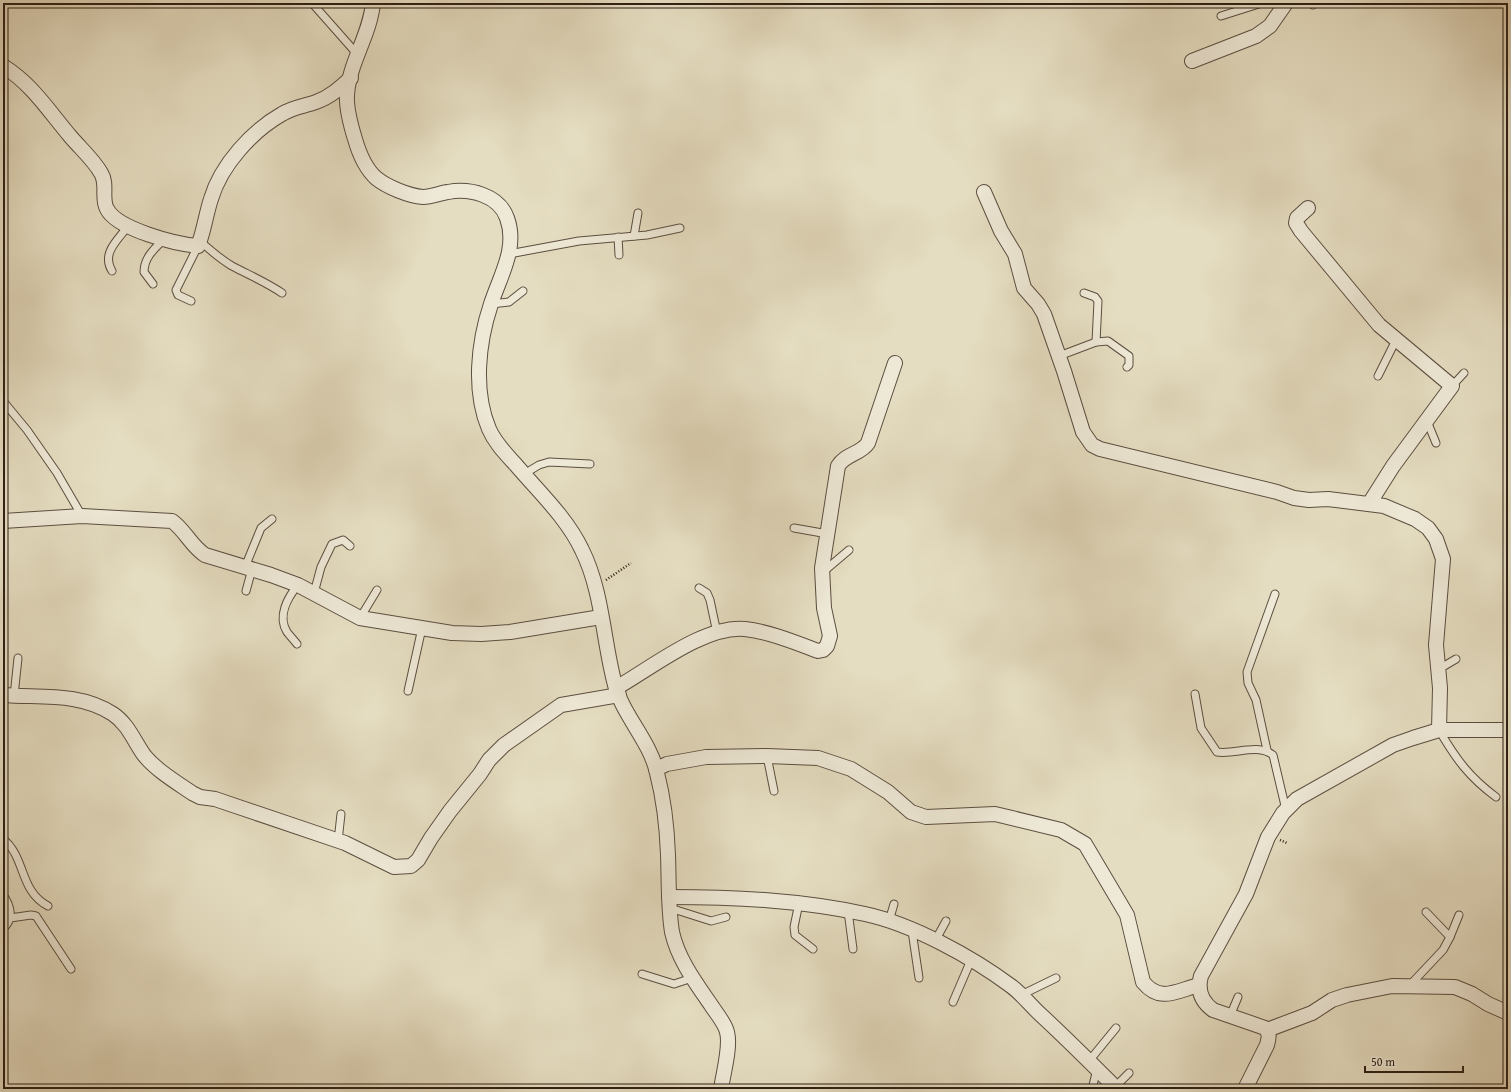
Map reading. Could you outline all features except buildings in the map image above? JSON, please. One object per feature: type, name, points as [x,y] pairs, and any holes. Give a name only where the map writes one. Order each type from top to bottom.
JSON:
[{"type":"street","points":[[373,3],[347,93],[354,136],[361,156],[374,176],[384,184],[422,197],[459,191],[470,191],[488,197],[501,206],[507,215],[510,235],[509,254],[491,304],[480,356],[478,388],[489,430],[498,444],[562,518],[578,541],[590,568],[617,692],[656,769],[666,824],[672,931],[676,945],[681,959],[692,978],[727,1030],[727,1047],[720,1089]]},
{"type":"street","points":[[1192,61],[1256,36],[1270,26],[1286,3]]},
{"type":"street","points":[[3,66],[21,78],[36,93],[70,137],[103,175],[105,207],[114,218],[163,240],[179,244],[199,243],[214,191],[220,179],[245,144],[273,119],[293,108],[323,99],[335,92],[351,78]]},
{"type":"street","points":[[984,192],[1001,231],[1015,254],[1024,288],[1038,304],[1044,314],[1083,432],[1092,445],[1100,449],[1277,492],[1294,498],[1309,500],[1328,499],[1384,506],[1415,519],[1428,528],[1436,539],[1443,559],[1436,645],[1440,688],[1439,730]]},
{"type":"street","points":[[1308,208],[1297,218],[1296,223],[1301,231],[1379,325],[1452,386],[1393,466],[1369,504]]},
{"type":"street","points":[[8,695],[77,699],[96,706],[113,714],[132,734],[145,755],[192,793],[200,797],[215,799],[338,841],[394,867],[411,866],[424,852],[431,838],[489,760],[504,745],[562,705],[617,692],[677,649],[717,633],[743,629],[785,639],[818,651],[823,650],[829,642],[830,636],[824,608],[822,573],[838,466],[844,459],[863,449],[868,443],[895,363]]},
{"type":"street","points":[[3,521],[82,516],[172,521],[178,525],[197,550],[205,555],[298,585],[360,618],[452,633],[480,634],[540,628],[601,617]]},
{"type":"street","points":[[1508,730],[1439,730],[1393,744],[1297,799],[1286,810],[1268,837],[1246,894],[1201,976],[1199,985],[1199,992],[1208,1006],[1267,1030],[1312,1013],[1332,1000],[1347,995],[1392,986],[1455,987],[1472,994],[1488,1004],[1508,1013]]},
{"type":"street","points":[[656,769],[667,764],[700,758],[767,756],[818,758],[851,769],[888,792],[911,812],[926,817],[996,814],[1061,830],[1085,844],[1127,915],[1143,982],[1148,988],[1157,994],[1164,994],[1199,985]]},
{"type":"street","points":[[670,903],[736,897],[798,903],[865,914],[889,921],[935,941],[971,960],[1011,986],[1116,1088]]},
{"type":"street","points":[[1245,1089],[1267,1045],[1269,1038],[1267,1030]]},
{"type":"lane","points":[[312,3],[358,55]]},
{"type":"lane","points":[[1221,16],[1262,3]]},
{"type":"lane","points":[[634,236],[638,213]]},
{"type":"lane","points":[[112,271],[107,264],[108,255],[129,225]]},
{"type":"lane","points":[[509,254],[579,241],[664,233],[680,228]]},
{"type":"lane","points":[[618,237],[619,255]]},
{"type":"lane","points":[[153,284],[144,272],[144,266],[150,253],[163,240]]},
{"type":"lane","points":[[191,301],[178,295],[176,290],[199,243],[219,258],[262,280],[282,293]]},
{"type":"lane","points":[[491,304],[509,302],[524,291]]},
{"type":"lane","points":[[1084,293],[1095,297],[1098,301],[1096,342]]},
{"type":"lane","points":[[1378,376],[1396,340]]},
{"type":"lane","points":[[1059,356],[1096,342],[1108,341],[1129,356],[1130,361],[1127,367]]},
{"type":"lane","points":[[1452,386],[1464,373]]},
{"type":"lane","points":[[3,401],[27,430],[57,473],[82,516]]},
{"type":"lane","points":[[1427,421],[1436,443]]},
{"type":"lane","points":[[524,474],[539,464],[549,462],[590,464]]},
{"type":"lane","points":[[246,590],[248,568],[261,528],[272,520]]},
{"type":"lane","points":[[794,528],[828,534]]},
{"type":"lane","points":[[314,593],[321,567],[332,544],[342,540],[350,546]]},
{"type":"lane","points":[[822,573],[849,550]]},
{"type":"lane","points":[[297,644],[286,631],[284,610],[289,596],[298,585]]},
{"type":"lane","points":[[699,588],[707,593],[710,600],[717,633]]},
{"type":"lane","points":[[360,618],[377,590]]},
{"type":"lane","points":[[1274,594],[1247,672],[1248,683],[1256,700],[1267,750],[1273,755],[1275,761],[1286,810]]},
{"type":"lane","points":[[408,690],[422,628]]},
{"type":"lane","points":[[8,695],[18,658]]},
{"type":"lane","points":[[1438,669],[1456,659]]},
{"type":"lane","points":[[1194,694],[1201,728],[1217,752],[1267,750]]},
{"type":"lane","points":[[1439,730],[1452,752],[1476,782],[1496,797]]},
{"type":"lane","points":[[767,756],[774,791]]},
{"type":"lane","points":[[338,841],[341,814]]},
{"type":"lane","points":[[3,838],[16,852],[30,890],[39,902],[48,906]]},
{"type":"lane","points":[[3,895],[11,908],[10,918],[3,929]]},
{"type":"lane","points":[[670,903],[711,921],[726,917]]},
{"type":"lane","points":[[798,903],[794,927],[795,935],[813,949]]},
{"type":"lane","points":[[889,921],[894,904]]},
{"type":"lane","points":[[848,911],[853,949]]},
{"type":"lane","points":[[1426,912],[1450,938]]},
{"type":"lane","points":[[10,918],[31,915],[36,916],[71,969]]},
{"type":"lane","points":[[1410,986],[1443,950],[1450,938],[1459,915]]},
{"type":"lane","points":[[935,941],[946,921]]},
{"type":"lane","points":[[912,931],[919,978]]},
{"type":"lane","points":[[954,1002],[971,960]]},
{"type":"lane","points":[[642,974],[674,984],[692,978]]},
{"type":"lane","points":[[1021,995],[1056,978]]},
{"type":"lane","points":[[1230,1016],[1238,997]]},
{"type":"lane","points":[[1092,1089],[1093,1065],[1116,1028]]},
{"type":"lane","points":[[1116,1088],[1129,1073]]},
{"type":"path","points":[[595,587],[632,563]]}]
